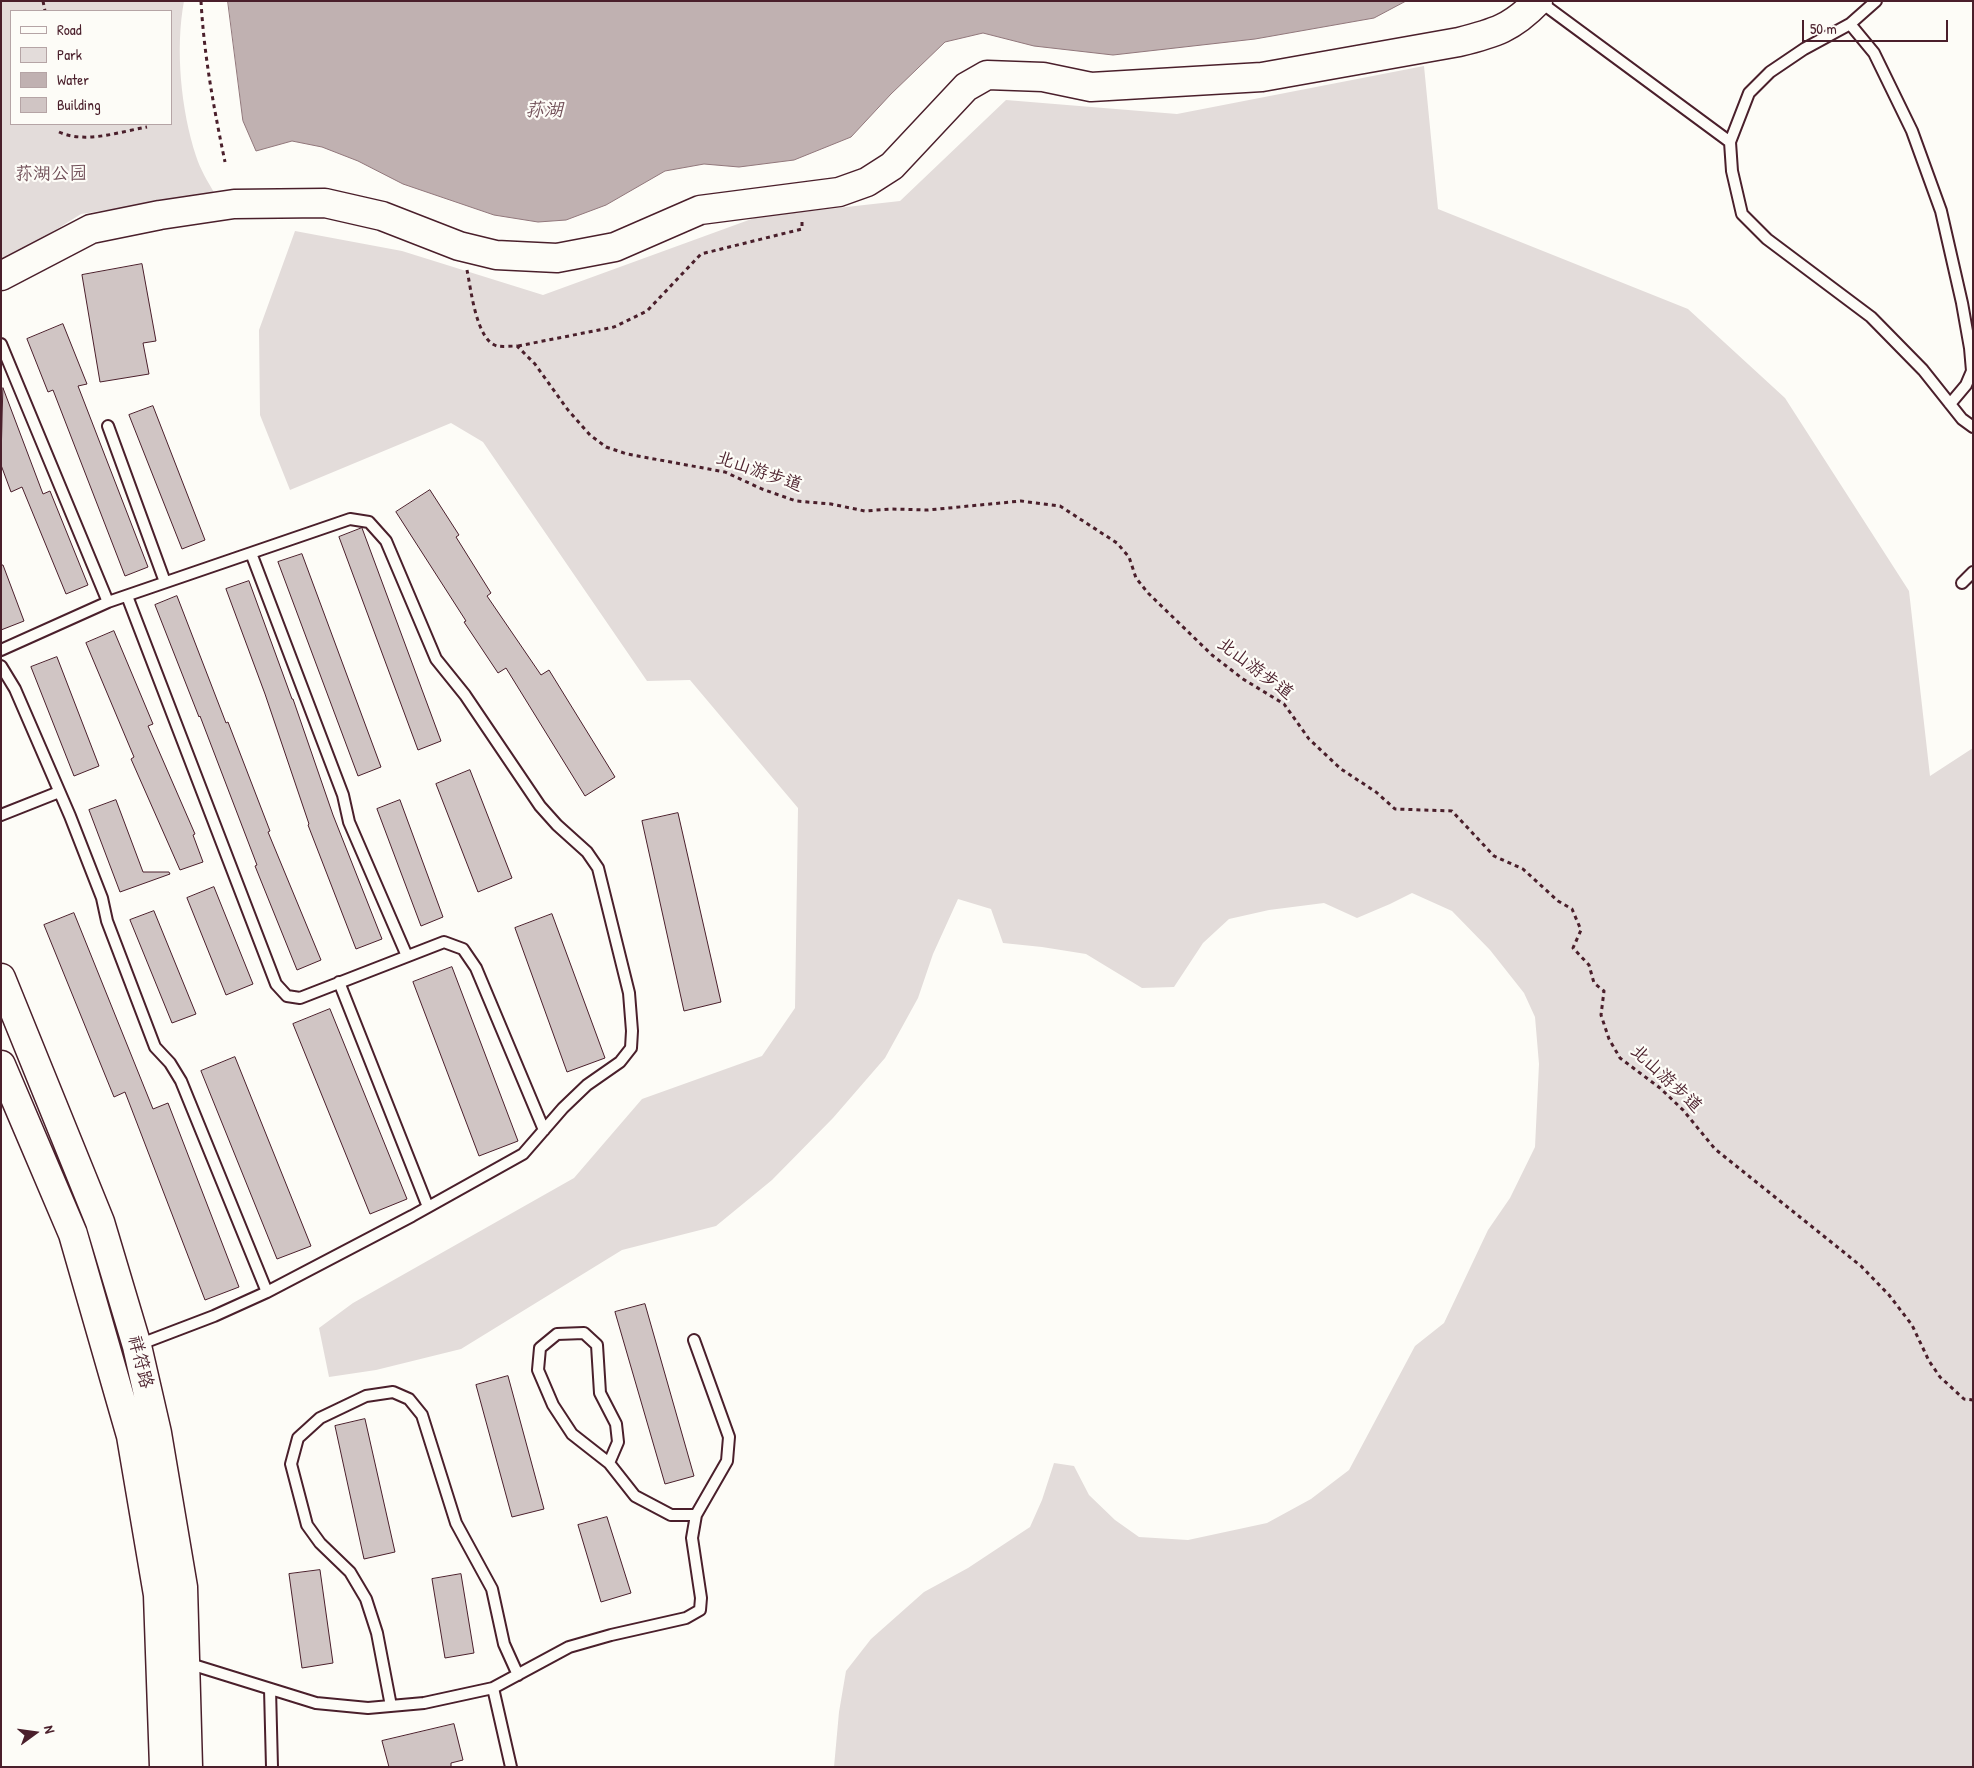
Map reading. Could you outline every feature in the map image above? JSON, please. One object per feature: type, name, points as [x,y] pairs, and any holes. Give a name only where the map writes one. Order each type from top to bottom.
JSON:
[{"type":"main road","points":[[1,276],[92,229],[160,215],[234,204],[325,202],[382,216],[458,246],[496,255],[557,258],[615,248],[700,210],[839,192],[867,182],[892,166],[966,87],[987,75],[1010,74],[1043,77],[1091,86],[1262,77],[1490,35],[1509,26],[1527,13],[1539,1]]},
{"type":"main road","name":"祥符路","points":[[1,978],[100,1222],[137,1346],[157,1433],[183,1587],[188,1767]]},
{"type":"main road","name":"祥符路","points":[[1,1065],[73,1234],[132,1436],[158,1595],[164,1767]]},
{"type":"lane","points":[[1539,1],[1730,142]]},
{"type":"lane","points":[[1876,1],[1850,24],[1804,49],[1770,72],[1749,93],[1730,142],[1732,172],[1742,214],[1767,239],[1871,317],[1923,370],[1962,419],[1973,427]]},
{"type":"lane","points":[[1850,24],[1874,53],[1912,131],[1941,211],[1962,303],[1972,371],[1966,385],[1950,404]]},
{"type":"lane","points":[[1,344],[108,602]]},
{"type":"lane","points":[[108,426],[165,582]]},
{"type":"lane","points":[[1,650],[108,602],[165,582],[350,519],[369,522],[386,541],[436,660],[464,695],[540,806],[557,825],[587,852],[598,868],[629,993],[632,1031],[631,1048],[620,1062],[587,1085],[563,1108],[523,1154],[428,1207],[267,1292],[214,1316],[137,1346]]},
{"type":"lane","points":[[251,553],[344,795],[349,822],[407,956]]},
{"type":"lane","points":[[1962,583],[1973,572]]},
{"type":"lane","points":[[127,596],[276,984],[287,996],[300,998],[444,942],[463,949],[476,968],[544,1130]]},
{"type":"lane","points":[[1,666],[15,689],[102,898],[107,921],[155,1047],[170,1063],[181,1081],[267,1292]]},
{"type":"lane","points":[[1,815],[59,792]]},
{"type":"lane","points":[[340,982],[428,1207]]},
{"type":"lane","points":[[609,1463],[618,1442],[616,1424],[600,1393],[597,1345],[584,1333],[557,1334],[540,1348],[538,1370],[553,1406],[572,1434],[609,1463],[634,1496],[671,1515],[696,1515]]},
{"type":"lane","points":[[186,1663],[316,1703],[368,1708],[424,1703],[492,1688],[569,1647],[611,1635],[686,1618],[700,1610],[701,1598],[692,1538],[696,1515],[727,1461],[728,1437],[694,1340]]},
{"type":"lane","points":[[391,1706],[377,1633],[366,1599],[350,1572],[320,1543],[307,1525],[291,1464],[298,1438],[320,1418],[366,1396],[393,1392],[409,1399],[422,1415],[456,1523],[492,1589],[504,1644],[518,1675]]},
{"type":"lane","points":[[492,1688],[511,1767]]},
{"type":"lane","points":[[270,1689],[272,1767]]},
{"type":"path","points":[[201,1],[203,35],[214,111],[225,162]]},
{"type":"path","points":[[59,132],[69,137],[96,136],[147,127]]},
{"type":"path","points":[[458,246],[464,256],[476,313],[484,336],[496,346],[517,346],[614,327],[648,311],[701,254],[802,229],[802,196]]},
{"type":"path","name":"北山游步道","points":[[517,346],[535,364],[568,410],[590,435],[606,447],[628,454],[725,472],[762,489],[796,501],[831,504],[865,511],[891,509],[928,510],[1021,501],[1060,506],[1117,543],[1129,556],[1136,578],[1148,593],[1212,655],[1244,679],[1284,704],[1309,739],[1341,769],[1376,792],[1395,809],[1452,811],[1494,856],[1523,869],[1558,901],[1572,910],[1581,930],[1572,948],[1589,965],[1594,983],[1604,991],[1602,1015],[1609,1039],[1620,1058],[1660,1088],[1683,1110],[1715,1150],[1861,1266],[1889,1295],[1912,1325],[1929,1361],[1940,1378],[1964,1399],[1973,1400]]},
{"type":"green space","name":"荪湖公园","points":[[1,1],[184,1],[180,39],[183,99],[196,156],[215,194],[81,214],[1,264]]},
{"type":"green space","points":[[1424,66],[1438,209],[1688,309],[1785,398],[1909,591],[1930,776],[1973,748],[1973,1767],[834,1767],[839,1712],[846,1671],[871,1639],[924,1592],[968,1568],[1030,1527],[1042,1500],[1054,1463],[1074,1466],[1089,1495],[1115,1520],[1139,1537],[1188,1540],[1267,1523],[1311,1499],[1349,1470],[1415,1346],[1444,1323],[1488,1230],[1510,1198],[1535,1147],[1539,1064],[1535,1017],[1524,993],[1490,950],[1452,911],[1412,893],[1357,918],[1324,903],[1269,910],[1229,919],[1203,943],[1174,987],[1142,988],[1086,954],[1003,943],[991,909],[958,899],[933,954],[918,998],[885,1058],[833,1118],[772,1180],[716,1226],[622,1250],[461,1349],[376,1370],[329,1377],[319,1328],[353,1303],[574,1178],[642,1099],[762,1056],[795,1008],[798,808],[690,680],[647,681],[483,442],[451,423],[290,490],[260,415],[259,330],[295,231],[402,251],[543,295],[757,217],[900,201],[1006,100],[1177,114]]},
{"type":"water","name":"荪湖","points":[[228,1],[1406,1],[1374,18],[1255,39],[1113,55],[1034,46],[983,33],[945,42],[891,94],[851,137],[794,160],[739,167],[704,164],[665,171],[606,205],[566,220],[538,222],[494,215],[403,184],[358,161],[322,147],[292,141],[256,151],[243,121]]},
{"type":"building","points":[[142,264],[156,341],[143,343],[149,374],[100,382],[82,275]]},
{"type":"building","points":[[63,324],[87,384],[78,386],[148,567],[125,576],[53,390],[48,392],[27,339]]},
{"type":"building","points":[[3,388],[43,494],[50,491],[88,585],[66,594],[22,487],[11,492],[1,465]]},
{"type":"building","points":[[153,406],[205,540],[182,549],[129,415]]},
{"type":"building","points":[[430,490],[459,535],[456,537],[491,593],[487,596],[541,675],[549,670],[615,777],[585,796],[506,668],[498,673],[396,512]]},
{"type":"building","points":[[362,528],[441,741],[418,750],[339,537]]},
{"type":"building","points":[[302,554],[381,767],[358,776],[278,562]]},
{"type":"building","points":[[1,565],[3,565],[24,621],[1,630]]},
{"type":"building","points":[[249,581],[293,699],[333,815],[382,939],[356,949],[308,825],[265,694],[226,589]]},
{"type":"building","points":[[177,596],[226,723],[228,722],[270,831],[268,832],[321,960],[297,970],[255,866],[257,865],[200,716],[155,605]]},
{"type":"building","points":[[114,631],[153,724],[148,726],[195,834],[193,835],[203,862],[180,870],[131,759],[134,757],[86,643]]},
{"type":"building","points":[[57,657],[99,766],[74,776],[31,667]]},
{"type":"building","points":[[470,770],[512,878],[478,892],[436,784]]},
{"type":"building","points":[[116,800],[143,872],[169,872],[170,874],[120,892],[89,810]]},
{"type":"building","points":[[400,800],[443,917],[421,926],[377,809]]},
{"type":"building","points":[[678,813],[721,1002],[684,1011],[642,821]]},
{"type":"building","points":[[214,887],[253,984],[226,995],[187,898]]},
{"type":"building","points":[[154,911],[196,1014],[172,1023],[130,920]]},
{"type":"building","points":[[74,913],[153,1109],[168,1103],[239,1287],[205,1300],[125,1092],[114,1097],[44,925]]},
{"type":"building","points":[[552,914],[605,1058],[567,1072],[515,928]]},
{"type":"building","points":[[452,967],[518,1141],[479,1156],[413,982]]},
{"type":"building","points":[[330,1009],[407,1199],[370,1214],[293,1024]]},
{"type":"building","points":[[235,1057],[311,1246],[277,1259],[201,1071]]},
{"type":"building","points":[[645,1304],[694,1476],[665,1484],[615,1312]]},
{"type":"building","points":[[508,1376],[544,1509],[512,1517],[476,1385]]},
{"type":"building","points":[[365,1419],[395,1552],[364,1559],[335,1426]]},
{"type":"building","points":[[607,1517],[631,1593],[601,1602],[578,1525]]},
{"type":"building","points":[[320,1570],[333,1663],[302,1668],[289,1574]]},
{"type":"building","points":[[461,1574],[474,1653],[445,1658],[432,1579]]},
{"type":"building","points":[[454,1724],[463,1760],[451,1763],[451,1767],[389,1767],[382,1741]]}]
